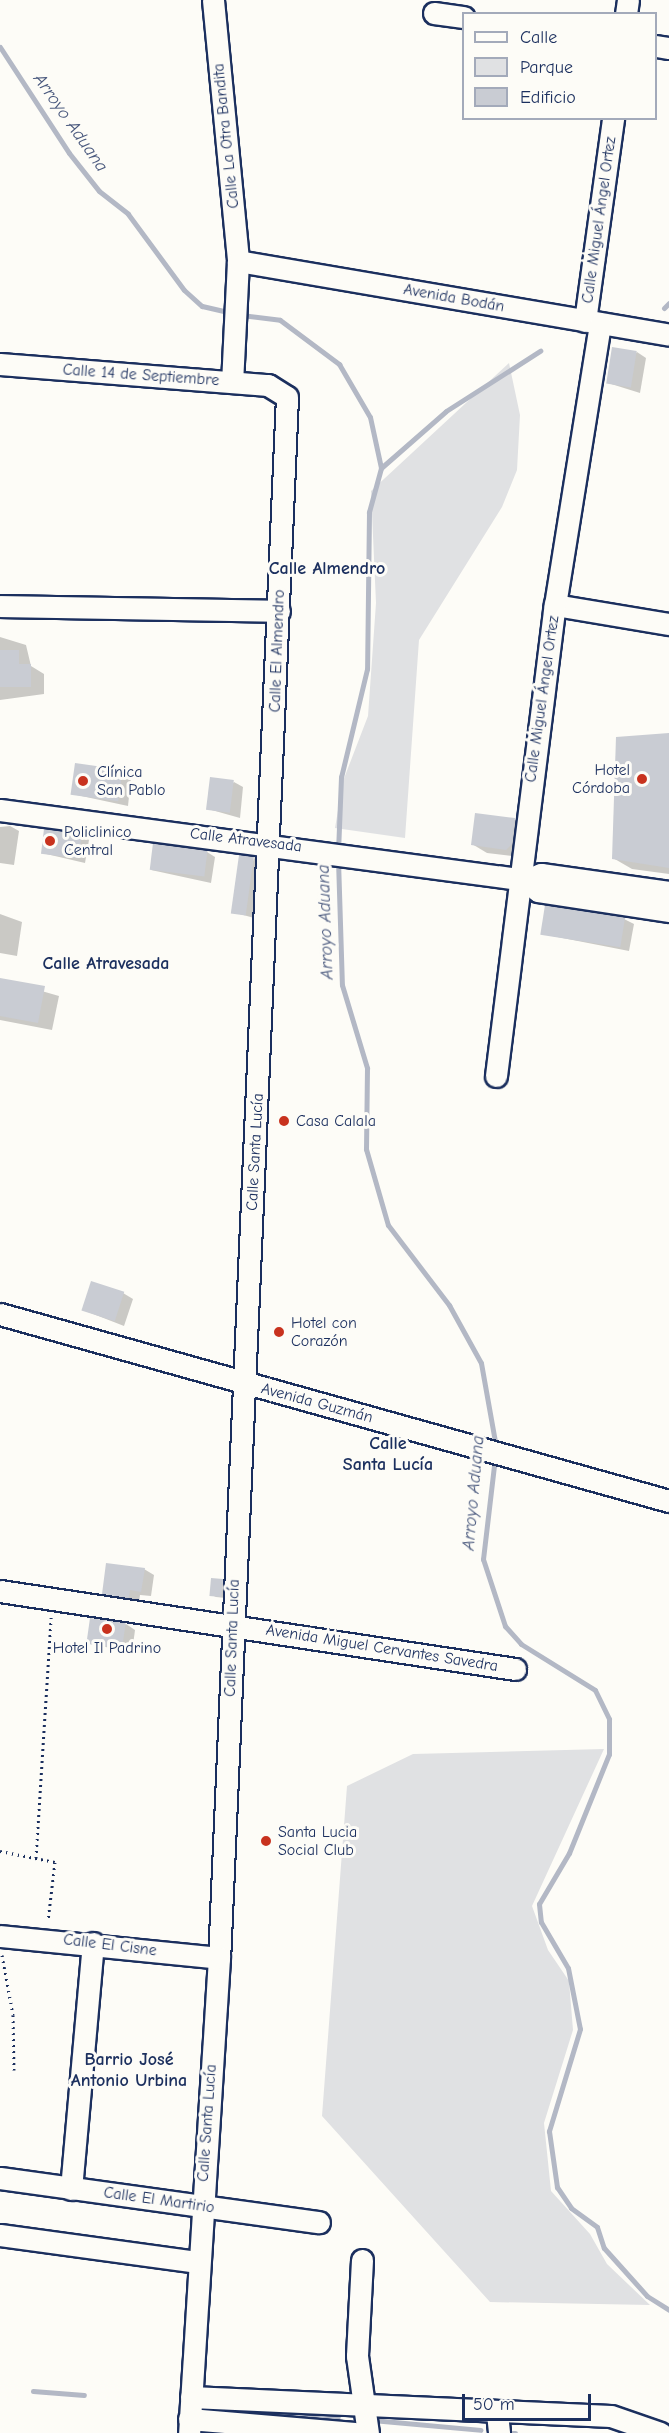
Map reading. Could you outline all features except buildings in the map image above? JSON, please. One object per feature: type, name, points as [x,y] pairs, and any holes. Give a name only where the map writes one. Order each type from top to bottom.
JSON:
[{"type":"street","name":"Calle La Otra Bandita","points":[[213,0],[238,266]]},
{"type":"street","points":[[434,13],[462,17]]},
{"type":"street","name":"Calle Miguel Ángel Ortez","points":[[496,1076],[593,322],[613,120]]},
{"type":"street","name":"Avenida Bodán","points":[[238,266],[669,335]]},
{"type":"street","points":[[232,382],[238,266]]},
{"type":"street","name":"Calle 14 de Septiembre","points":[[0,364],[232,382],[281,390]]},
{"type":"street","name":"Calle El Almendro","points":[[271,842],[287,396],[281,390]]},
{"type":"street","points":[[555,605],[669,624]]},
{"type":"street","points":[[0,606],[279,611]]},
{"type":"street","name":"Calle Atravesada","points":[[0,810],[393,859],[522,879],[538,891],[661,900]]},
{"type":"street","name":"Calle Santa Lucía","points":[[189,2426],[201,2206],[219,1958],[232,1625],[271,842]]},
{"type":"street","name":"Avenida Guzmán","points":[[0,1314],[669,1501]]},
{"type":"street","name":"Avenida Miguel Cervantes Savedra","points":[[0,1591],[515,1669]]},
{"type":"street","name":"Calle El Cisne","points":[[1,1944],[46,1938],[219,1958]]},
{"type":"street","points":[[71,2189],[93,1943]]},
{"type":"street","name":"Calle El Martirio","points":[[0,2178],[319,2222]]},
{"type":"street","points":[[0,2235],[198,2262]]},
{"type":"street","points":[[362,2260],[357,2356],[361,2406],[368,2433]]},
{"type":"street","points":[[191,2397],[361,2406],[498,2423],[613,2425],[660,2433]]},
{"type":"street","points":[[189,2426],[354,2433]]},
{"type":"path","points":[[36,1858],[52,1599]]},
{"type":"path","points":[[0,1851],[55,1862],[46,1938]]},
{"type":"path","points":[[1,1944],[13,2015],[14,2070]]},
{"type":"green space","points":[[509,363],[520,415],[517,470],[502,507],[419,640],[405,838],[335,828],[343,781],[368,716],[376,603],[371,491]]},
{"type":"green space","points":[[604,1749],[532,1906],[548,1950],[569,1981],[573,2030],[544,2123],[551,2191],[590,2234],[607,2264],[650,2305],[490,2302],[322,2116],[347,1786],[413,1754]]},
{"type":"waterway","name":"Arroyo Aduana","points":[[0,47],[69,153],[99,191],[128,214],[184,290],[202,306],[232,313]]},
{"type":"waterway","points":[[664,308],[669,303]]},
{"type":"waterway","name":"Arroyo Aduana","points":[[241,315],[280,320],[339,364],[370,417],[381,468],[369,512],[367,669],[341,777],[338,851]]},
{"type":"waterway","points":[[381,468],[446,411],[540,351]]},
{"type":"waterway","name":"Arroyo Aduana","points":[[338,860],[342,985],[367,1068],[366,1149],[388,1225],[449,1305],[481,1363],[496,1447]]},
{"type":"waterway","name":"Arroyo Aduana","points":[[495,1457],[483,1559],[505,1626],[521,1644],[595,1690],[609,1719],[609,1754],[569,1853],[539,1904],[541,1922],[568,1968],[580,2029],[549,2131],[557,2187],[571,2208],[597,2227],[604,2248],[647,2296],[669,2310]]},
{"type":"waterway","points":[[33,2391],[84,2395]]},
{"type":"waterway","points":[[256,2410],[338,2417]]},
{"type":"waterway","points":[[372,2420],[481,2430]]},
{"type":"place","name":"Hotel Córdoba","points":[[642,779]]},
{"type":"place","name":"Clínica San Pablo","points":[[83,781]]},
{"type":"place","name":"Policlinico Central","points":[[50,841]]},
{"type":"place","name":"Casa Calala","points":[[284,1121]]},
{"type":"place","name":"Hotel con Corazón","points":[[279,1332]]},
{"type":"place","name":"Hotel Il Padrino","points":[[107,1629]]},
{"type":"place","name":"Santa Lucia Social Club","points":[[266,1841]]},
{"type":"district","name":"Calle Almendro","points":[[327,569]]},
{"type":"district","name":"Calle Atravesada","points":[[106,964]]},
{"type":"district","name":"Calle Santa Lucía","points":[[388,1455]]},
{"type":"district","name":"Barrio José Antonio Urbina","points":[[129,2071]]}]
